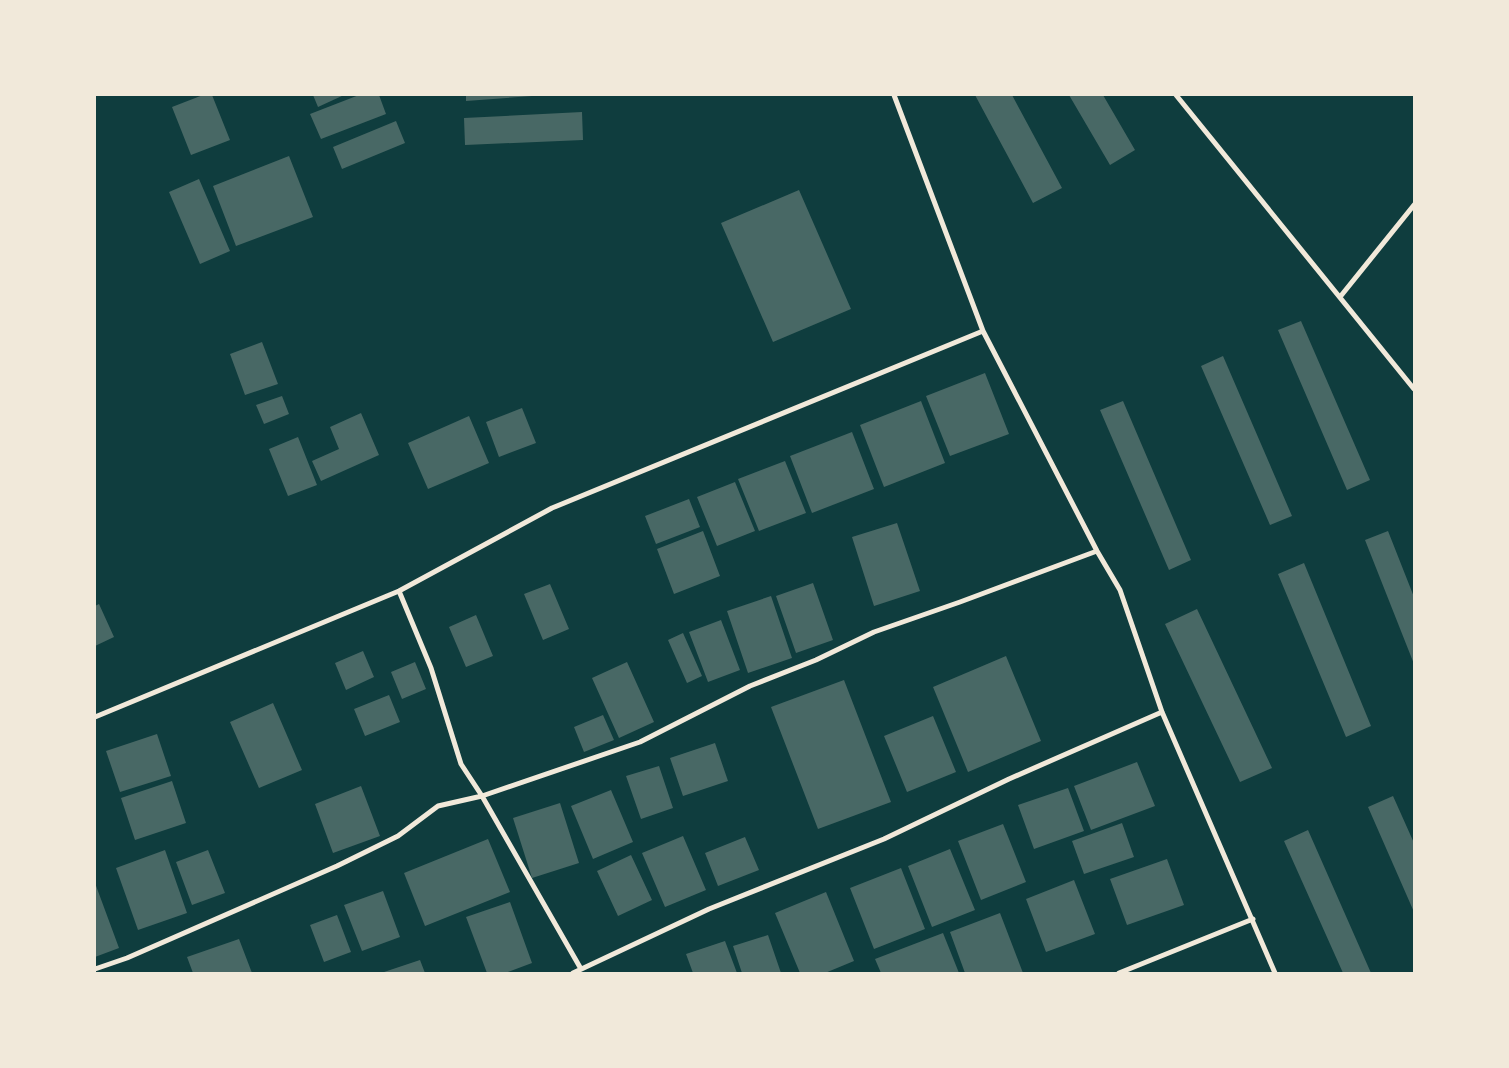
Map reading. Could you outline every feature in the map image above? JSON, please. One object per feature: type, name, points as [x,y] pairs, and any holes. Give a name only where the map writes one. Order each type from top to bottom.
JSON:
[{"type":"street","points":[[894,95],[983,332],[1097,551],[1120,590],[1162,712],[1275,973]]},
{"type":"street","points":[[1176,95],[1414,389]]},
{"type":"street","points":[[1340,297],[1414,205]]},
{"type":"street","points":[[95,717],[399,591],[552,508],[983,332]]},
{"type":"street","points":[[95,969],[127,958],[337,866],[398,836],[438,806],[482,796],[640,742],[750,686],[816,660],[874,632],[1097,551]]},
{"type":"street","points":[[399,591],[430,668],[461,764],[482,796],[581,969]]},
{"type":"street","points":[[573,973],[709,909],[884,839],[1009,779],[1162,712]]},
{"type":"street","points":[[1119,973],[1252,919]]},
{"type":"building","points":[[203,95],[212,95],[230,140],[191,155],[172,107]]},
{"type":"building","points":[[313,95],[344,95],[318,107]]},
{"type":"building","points":[[359,95],[379,95],[386,114],[321,139],[310,114]]},
{"type":"building","points":[[466,95],[532,95],[532,96],[466,101]]},
{"type":"building","points":[[975,95],[1012,95],[1062,188],[1033,203]]},
{"type":"building","points":[[1069,95],[1103,95],[1135,150],[1110,165]]},
{"type":"building","points":[[582,112],[583,140],[465,145],[464,118]]},
{"type":"building","points":[[396,121],[405,143],[342,169],[333,147]]},
{"type":"building","points":[[289,156],[313,217],[236,246],[213,186]]},
{"type":"building","points":[[199,179],[230,251],[200,264],[169,192]]},
{"type":"building","points":[[799,190],[851,309],[773,342],[721,223]]},
{"type":"building","points":[[1301,321],[1370,480],[1347,490],[1278,330]]},
{"type":"building","points":[[262,342],[278,384],[245,395],[230,354]]},
{"type":"building","points":[[1223,356],[1292,516],[1270,525],[1201,366]]},
{"type":"building","points":[[985,373],[1009,434],[950,456],[926,396]]},
{"type":"building","points":[[282,396],[289,414],[264,424],[256,405]]},
{"type":"building","points":[[921,401],[945,463],[884,487],[860,425]]},
{"type":"building","points":[[1123,401],[1191,560],[1169,570],[1100,410]]},
{"type":"building","points":[[522,408],[536,443],[499,457],[486,422]]},
{"type":"building","points":[[361,413],[379,455],[321,481],[312,461],[339,449],[330,427]]},
{"type":"building","points":[[469,416],[489,463],[428,489],[408,443]]},
{"type":"building","points":[[852,432],[874,489],[812,513],[790,456]]},
{"type":"building","points":[[298,437],[317,485],[288,496],[269,449]]},
{"type":"building","points":[[785,461],[806,513],[759,531],[738,479]]},
{"type":"building","points":[[735,482],[755,531],[717,546],[697,497]]},
{"type":"building","points":[[689,499],[700,527],[656,544],[645,516]]},
{"type":"building","points":[[897,523],[920,591],[874,606],[852,537]]},
{"type":"building","points":[[703,531],[720,576],[674,594],[657,549]]},
{"type":"building","points":[[1388,531],[1414,597],[1414,664],[1365,540]]},
{"type":"building","points":[[1304,563],[1371,726],[1346,737],[1278,574]]},
{"type":"building","points":[[813,583],[833,640],[796,653],[776,596]]},
{"type":"building","points":[[550,584],[569,629],[543,640],[524,594]]},
{"type":"building","points":[[771,596],[792,658],[748,673],[727,611]]},
{"type":"building","points":[[99,604],[114,637],[95,646],[95,606]]},
{"type":"building","points":[[1197,609],[1272,768],[1240,782],[1165,624]]},
{"type":"building","points":[[476,615],[493,656],[466,667],[449,627]]},
{"type":"building","points":[[721,620],[740,670],[708,682],[689,632]]},
{"type":"building","points":[[683,633],[702,676],[687,683],[668,640]]},
{"type":"building","points":[[363,651],[374,677],[346,690],[335,663]]},
{"type":"building","points":[[1006,656],[1041,741],[968,772],[933,687]]},
{"type":"building","points":[[415,662],[426,689],[402,699],[391,672]]},
{"type":"building","points":[[627,662],[654,722],[619,738],[592,678]]},
{"type":"building","points":[[844,680],[891,802],[818,829],[771,707]]},
{"type":"building","points":[[389,695],[400,722],[365,736],[354,709]]},
{"type":"building","points":[[273,703],[302,770],[259,788],[230,722]]},
{"type":"building","points":[[603,715],[614,740],[584,752],[574,727]]},
{"type":"building","points":[[933,716],[956,772],[907,792],[884,736]]},
{"type":"building","points":[[157,734],[171,776],[120,792],[106,751]]},
{"type":"building","points":[[715,743],[728,781],[683,796],[670,758]]},
{"type":"building","points":[[1137,762],[1155,806],[1091,830],[1074,786]]},
{"type":"building","points":[[659,766],[673,808],[641,819],[626,776]]},
{"type":"building","points":[[172,781],[186,823],[135,840],[121,798]]},
{"type":"building","points":[[361,786],[380,836],[333,853],[315,804]]},
{"type":"building","points":[[1068,788],[1084,831],[1034,849],[1018,805]]},
{"type":"building","points":[[611,790],[633,842],[593,859],[571,806]]},
{"type":"building","points":[[1393,796],[1414,843],[1414,912],[1368,807]]},
{"type":"building","points":[[560,803],[579,863],[532,878],[513,818]]},
{"type":"building","points":[[1122,823],[1134,857],[1084,874],[1072,841]]},
{"type":"building","points":[[1003,824],[1026,882],[981,900],[958,841]]},
{"type":"building","points":[[1308,830],[1371,973],[1343,973],[1284,841]]},
{"type":"building","points":[[683,836],[706,890],[665,907],[642,853]]},
{"type":"building","points":[[745,837],[759,870],[718,886],[705,853]]},
{"type":"building","points":[[488,839],[510,892],[425,926],[404,873]]},
{"type":"building","points":[[950,849],[975,910],[932,927],[908,866]]},
{"type":"building","points":[[165,850],[187,913],[138,930],[116,868]]},
{"type":"building","points":[[208,850],[225,893],[192,905],[176,862]]},
{"type":"building","points":[[631,855],[652,900],[618,916],[597,871]]},
{"type":"building","points":[[1167,859],[1184,905],[1127,925],[1110,879]]},
{"type":"building","points":[[901,868],[925,929],[874,949],[850,888]]},
{"type":"building","points":[[1074,880],[1095,934],[1046,952],[1026,899]]},
{"type":"building","points":[[95,883],[119,948],[95,957]]},
{"type":"building","points":[[383,891],[400,937],[362,951],[344,905]]},
{"type":"building","points":[[826,892],[854,961],[825,973],[800,973],[775,913]]},
{"type":"building","points":[[510,902],[532,963],[505,973],[487,973],[466,917]]},
{"type":"building","points":[[1000,913],[1023,973],[965,973],[950,932]]},
{"type":"building","points":[[337,915],[351,952],[324,962],[310,925]]},
{"type":"building","points":[[943,933],[959,973],[881,973],[875,959]]},
{"type":"building","points":[[768,935],[781,973],[742,973],[733,946]]},
{"type":"building","points":[[239,939],[252,973],[193,973],[187,957]]},
{"type":"building","points":[[725,941],[737,973],[693,973],[686,954]]},
{"type":"building","points":[[420,960],[425,973],[381,973]]}]
